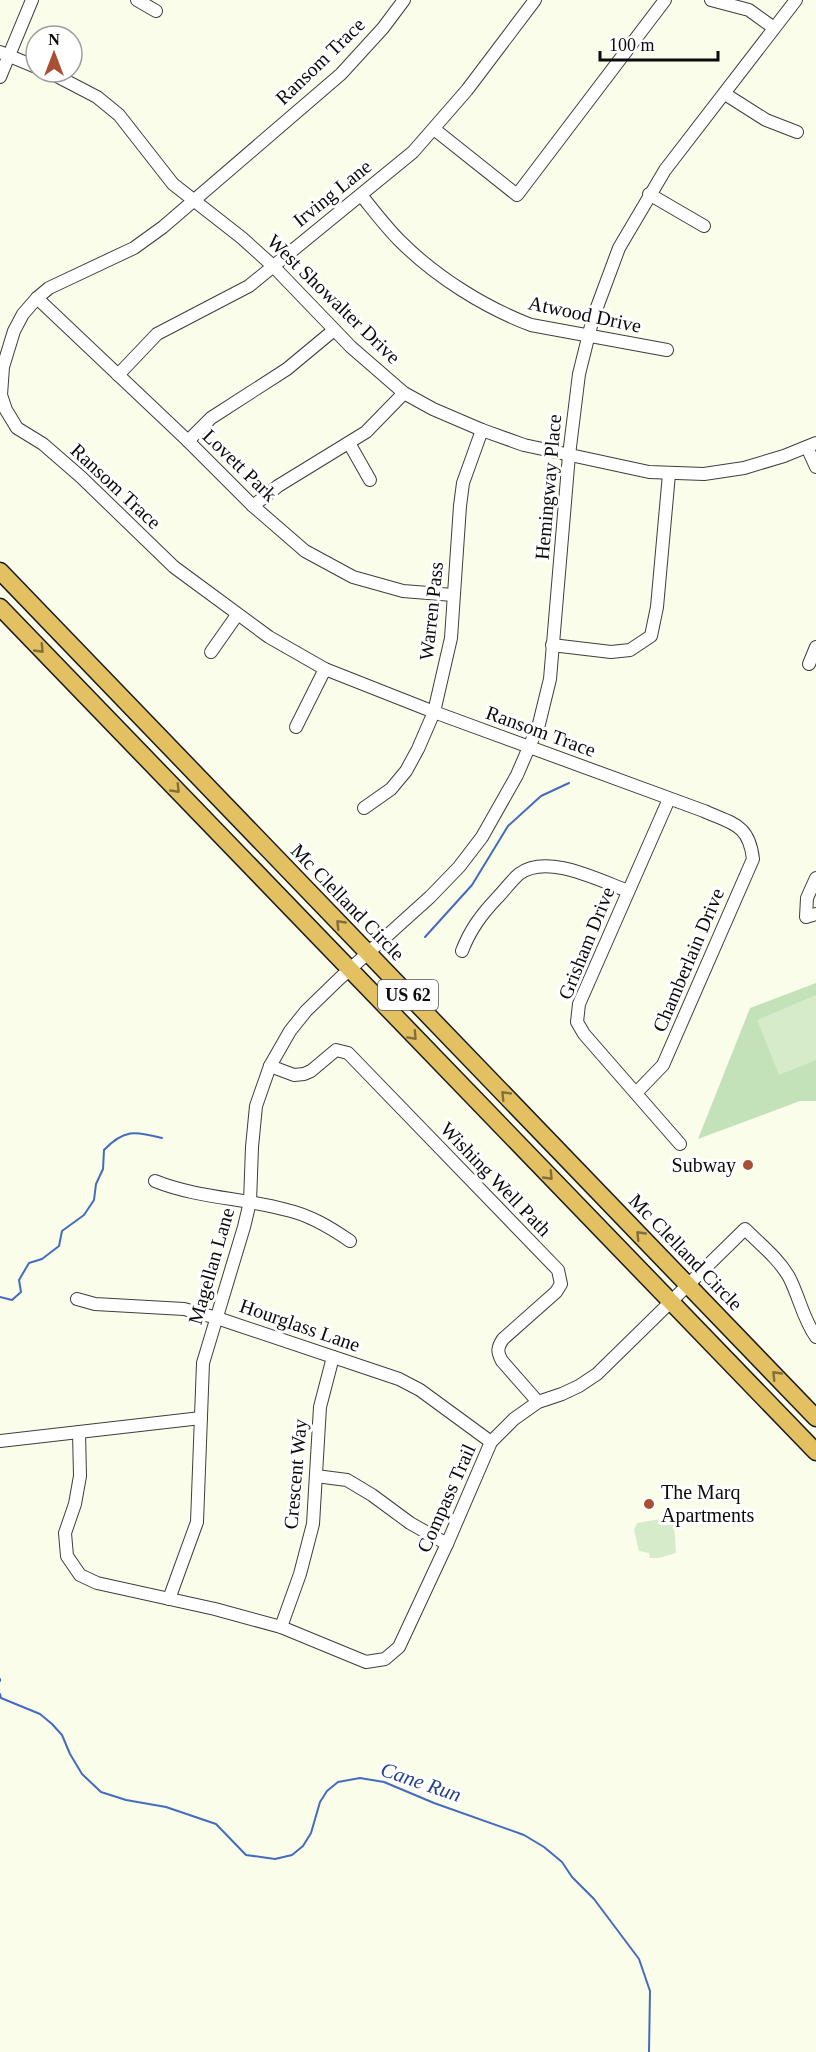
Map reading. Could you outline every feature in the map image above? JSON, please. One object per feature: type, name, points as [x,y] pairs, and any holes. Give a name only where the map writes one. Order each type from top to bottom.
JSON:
[{"type":"highway","name":"Mc Clelland Circle","points":[[0,571],[816,1418]]},
{"type":"highway","name":"US 62","points":[[0,607],[816,1452]]},
{"type":"street","points":[[0,77],[5,54],[32,0]]},
{"type":"street","points":[[137,0],[156,11]]},
{"type":"street","name":"Ransom Trace","points":[[404,0],[383,28],[341,74],[163,227],[134,248],[66,278],[36,298],[23,314],[14,331],[3,367],[1,395],[6,410],[17,428],[43,444],[81,477],[174,567],[269,637],[325,669],[736,825],[746,834]]},
{"type":"street","name":"Irving Lane","points":[[118,375],[158,334],[249,286],[413,152],[434,129],[535,0]]},
{"type":"street","points":[[434,129],[517,195],[665,0]]},
{"type":"street","points":[[711,0],[749,10],[774,28]]},
{"type":"street","name":"Hemingway Place","points":[[349,969],[430,897],[459,867],[482,837],[518,775],[539,724],[550,679],[569,455],[579,374],[593,318],[619,248],[665,170],[795,0]]},
{"type":"street","points":[[5,54],[24,62]]},
{"type":"street","name":"West Showalter Drive","points":[[72,84],[97,97],[118,115],[173,184],[242,238],[273,266],[351,348],[404,393],[433,409],[524,445],[616,466],[669,474],[704,474],[744,468],[812,445]]},
{"type":"street","points":[[725,94],[766,120],[797,132]]},
{"type":"street","points":[[650,194],[704,226]]},
{"type":"street","name":"Atwood Drive","points":[[361,195],[411,252],[440,275],[511,317],[531,325],[667,350]]},
{"type":"street","name":"Lovett Park","points":[[36,298],[188,441],[253,506],[305,551],[353,577],[403,591],[453,595]]},
{"type":"street","points":[[188,441],[211,418],[287,369],[334,330]]},
{"type":"street","points":[[253,506],[278,486],[366,432],[404,393]]},
{"type":"street","name":"Warren Pass","points":[[364,808],[391,789],[406,771],[434,712],[451,638],[463,483],[482,430]]},
{"type":"street","points":[[349,443],[370,480]]},
{"type":"street","points":[[812,445],[816,467]]},
{"type":"street","points":[[552,645],[611,651],[630,650],[651,636],[657,607],[669,474]]},
{"type":"street","points":[[211,652],[237,615]]},
{"type":"street","points":[[809,664],[816,648]]},
{"type":"street","points":[[296,727],[325,669]]},
{"type":"street","name":"Grisham Drive","points":[[669,799],[579,1004],[577,1022],[584,1034],[680,1144]]},
{"type":"street","name":"Chamberlain Drive","points":[[636,1093],[663,1065],[753,859],[751,842],[746,834]]},
{"type":"street","points":[[462,951],[468,934],[479,918],[519,874],[536,866],[558,866],[628,891]]},
{"type":"street","points":[[816,878],[807,898],[806,917],[816,914]]},
{"type":"street","name":"Magellan Lane","points":[[169,1599],[197,1522],[203,1363],[250,1202],[255,1106],[270,1066],[290,1031],[306,1011],[349,969]]},
{"type":"street","name":"Wishing Well Path","points":[[270,1066],[299,1075],[311,1071],[336,1050],[348,1053],[558,1270],[561,1284],[556,1292],[503,1339],[498,1347],[498,1354],[502,1361],[538,1402]]},
{"type":"street","points":[[155,1181],[176,1190],[290,1210],[350,1240]]},
{"type":"street","name":"Compass Trail","points":[[281,1628],[366,1662],[385,1659],[399,1647],[491,1442],[514,1419],[538,1402],[579,1386],[597,1374],[745,1229],[780,1263],[816,1336]]},
{"type":"street","name":"Hourglass Lane","points":[[77,1299],[95,1304],[184,1309],[217,1317],[399,1379],[420,1390],[491,1442]]},
{"type":"street","name":"Crescent Way","points":[[281,1628],[300,1574],[313,1524],[320,1407],[333,1357]]},
{"type":"street","points":[[0,1440],[201,1418]]},
{"type":"street","points":[[79,1432],[81,1476],[65,1533],[67,1556],[80,1575],[88,1579],[215,1609],[281,1628]]},
{"type":"street","points":[[316,1476],[347,1480],[410,1523],[447,1544]]},
{"type":"green space","points":[[816,983],[816,1101],[800,1101],[698,1139],[750,1008]]},
{"type":"green space","points":[[816,995],[816,1060],[779,1075],[757,1020]]},
{"type":"green space","points":[[666,1518],[674,1524],[676,1553],[650,1558],[649,1553],[639,1551],[634,1530],[637,1523]]},
{"type":"waterway","points":[[425,937],[472,885],[508,826],[541,796],[569,783]]},
{"type":"waterway","points":[[0,1297],[12,1300],[21,1292],[19,1280],[29,1263],[42,1259],[59,1246],[62,1231],[84,1215],[94,1200],[96,1184],[103,1169],[104,1150],[111,1143],[124,1135],[137,1133],[162,1138]]},
{"type":"waterway","name":"Cane Run","points":[[0,1694],[1,1698],[40,1714],[52,1724],[62,1735],[82,1774],[101,1792],[126,1800],[166,1807],[216,1824],[246,1855],[275,1859],[292,1855],[303,1846],[311,1833],[320,1802],[327,1791],[338,1782],[360,1778],[384,1782],[434,1803],[524,1835],[544,1847],[562,1862],[572,1877],[594,1899],[639,1959],[650,1991],[649,2052]]},
{"type":"place","name":"Subway","points":[[748,1165]]},
{"type":"place","name":"The Marq Apartments","points":[[649,1504]]}]
